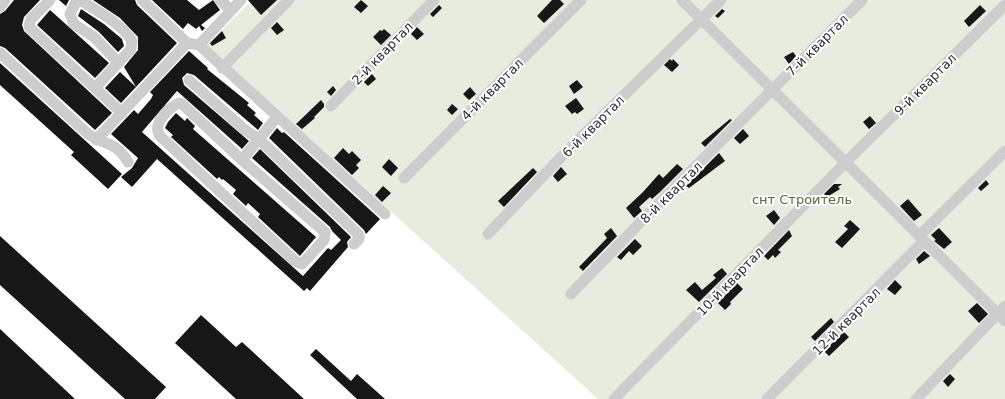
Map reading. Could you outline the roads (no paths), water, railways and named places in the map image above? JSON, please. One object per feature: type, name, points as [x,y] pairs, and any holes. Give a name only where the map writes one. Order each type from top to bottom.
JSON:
[{"type":"street","points":[[0,7],[6,0]]},
{"type":"street","points":[[50,0],[31,19],[28,26],[122,113]]},
{"type":"street","points":[[95,88],[118,62],[133,45],[130,38],[113,22],[78,0],[70,14],[74,24],[94,37],[118,62]]},
{"type":"street","points":[[142,0],[187,44],[199,45],[222,68],[385,214]]},
{"type":"street","points":[[220,0],[231,10]]},
{"type":"street","points":[[199,45],[241,0]]},
{"type":"street","points":[[222,68],[289,0]]},
{"type":"street","name":"2-й квартал","points":[[331,106],[434,0]]},
{"type":"street","name":"4-й квартал","points":[[404,178],[581,0]]},
{"type":"street","points":[[682,0],[921,238],[1002,314],[916,399]]},
{"type":"street","name":"6-й квартал","points":[[488,234],[561,157],[721,0]]},
{"type":"street","name":"7-й квартал","points":[[771,90],[862,0]]},
{"type":"street","name":"9-й квартал","points":[[845,163],[1005,5]]},
{"type":"street","points":[[96,140],[187,44]]},
{"type":"street","points":[[0,53],[80,128],[96,140],[113,145],[128,162]]},
{"type":"street","points":[[189,80],[244,129],[259,139],[359,234],[359,238],[354,244]]},
{"type":"street","name":"8-й квартал","points":[[571,294],[771,90]]},
{"type":"street","points":[[177,104],[182,104],[242,160],[325,232],[324,240],[302,264],[296,261],[160,137],[157,131],[158,123],[177,104]]},
{"type":"street","points":[[242,160],[277,117]]},
{"type":"street","name":"12-й квартал","points":[[767,399],[1005,151]]},
{"type":"street","name":"10-й квартал","points":[[614,399],[845,163]]},
{"type":"park label","name":"снт Строитель","points":[[802,199]]}]
